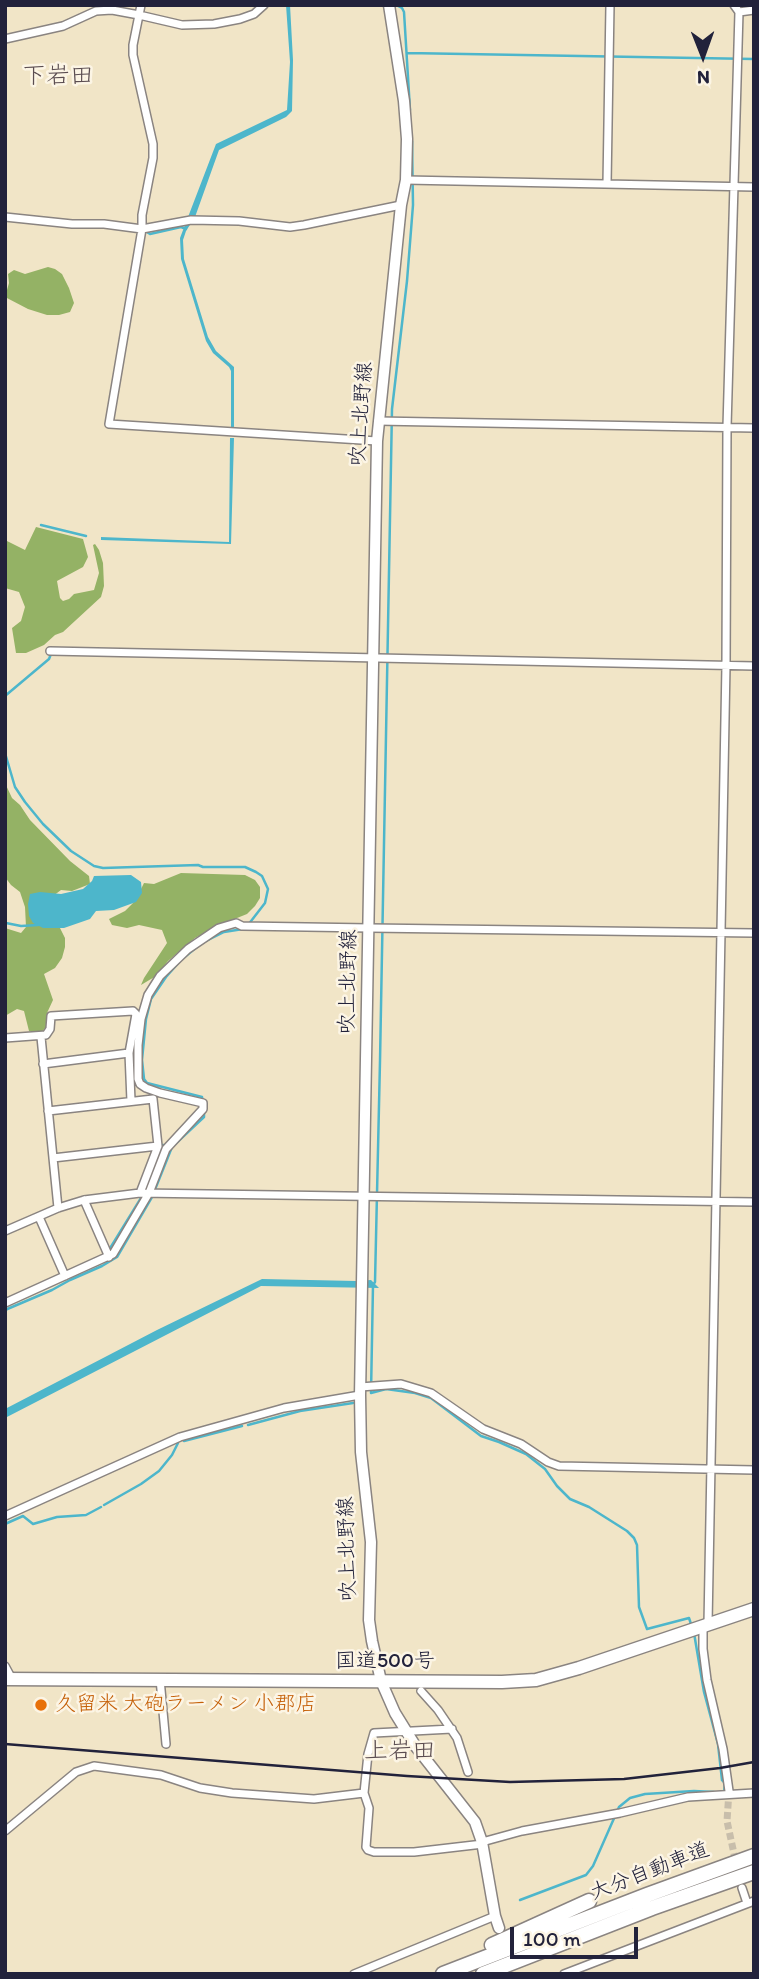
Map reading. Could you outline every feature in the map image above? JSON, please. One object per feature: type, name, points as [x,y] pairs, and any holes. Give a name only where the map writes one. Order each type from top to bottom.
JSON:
[{"type":"highway","name":"国道500号","points":[[9,1679],[502,1682],[536,1679],[579,1668],[754,1609]]},
{"type":"highway","name":"大分自動車道","points":[[443,1974],[754,1856]]},
{"type":"highway","name":"大分自動車道","points":[[483,1974],[652,1908],[754,1872]]},
{"type":"highway","points":[[430,1974],[589,1902]]},
{"type":"main road","name":"吹上北野線","points":[[389,5],[407,139],[406,180],[401,205],[377,441],[360,1391],[361,1452],[371,1542],[369,1620],[381,1681],[395,1713],[416,1747],[475,1822],[483,1843],[499,1928]]},
{"type":"street","points":[[141,5],[133,55],[153,144],[153,158],[109,424],[377,441]]},
{"type":"street","points":[[5,39],[63,26],[96,11],[112,10],[182,26],[240,19],[254,14],[264,5]]},
{"type":"street","points":[[607,184],[610,5]]},
{"type":"street","points":[[729,1791],[703,1649],[716,1201],[736,9],[754,10]]},
{"type":"street","points":[[406,180],[754,187]]},
{"type":"street","points":[[5,217],[142,229],[191,220],[239,221],[290,227],[401,205]]},
{"type":"street","points":[[378,421],[754,428]]},
{"type":"street","points":[[50,651],[754,666]]},
{"type":"street","points":[[141,1193],[158,1146],[156,1096],[140,1084],[138,1079],[141,1019],[148,995],[160,976],[175,960],[196,942],[219,928],[236,923],[242,926],[370,929],[754,933]]},
{"type":"street","points":[[5,1038],[46,1035],[50,1029],[51,1016],[133,1011],[136,1014],[129,1054],[131,1101]]},
{"type":"street","points":[[41,1037],[58,1208]]},
{"type":"street","points":[[43,1064],[129,1054]]},
{"type":"street","points":[[5,1303],[113,1254],[149,1193],[166,1149],[203,1110],[202,1103],[156,1096],[48,1111]]},
{"type":"street","points":[[53,1158],[158,1146]]},
{"type":"street","points":[[5,1231],[84,1200],[141,1193],[754,1202]]},
{"type":"street","points":[[84,1200],[109,1257]]},
{"type":"street","points":[[39,1217],[65,1276]]},
{"type":"street","points":[[5,1517],[180,1437],[284,1408],[401,1384],[431,1393],[483,1429],[521,1444],[559,1466],[754,1470]]},
{"type":"street","points":[[5,1666],[9,1679]]},
{"type":"street","points":[[160,1679],[166,1744]]},
{"type":"street","points":[[421,1691],[452,1729],[460,1744],[468,1772]]},
{"type":"street","points":[[452,1729],[374,1733],[368,1754],[364,1793],[369,1808],[368,1850],[414,1852],[483,1843],[522,1831],[688,1797],[754,1793]]},
{"type":"street","points":[[5,1831],[76,1772],[94,1766],[162,1775],[200,1788],[232,1793],[314,1799],[364,1793]]},
{"type":"street","points":[[564,1974],[750,1902],[742,1888]]},
{"type":"street","points":[[354,1974],[495,1916]]},
{"type":"green space","points":[[48,267],[62,274],[69,288],[74,303],[70,312],[47,315],[5,297],[9,283],[8,274],[14,270],[25,274]]},
{"type":"green space","points":[[36,527],[83,539],[88,557],[83,567],[57,581],[63,601],[74,594],[94,590],[99,573],[93,545],[95,544],[103,563],[104,586],[101,597],[63,632],[44,645],[26,653],[16,653],[12,628],[21,621],[25,607],[19,592],[5,588],[5,540],[25,550]]},
{"type":"green space","points":[[5,783],[12,798],[30,820],[70,861],[89,876],[90,884],[72,891],[61,890],[53,896],[47,927],[60,928],[65,938],[65,947],[55,968],[44,974],[53,1000],[47,1013],[47,1026],[40,1034],[29,1031],[24,1011],[17,1009],[5,1016],[5,928],[21,933],[26,927],[25,907],[20,892],[5,877]]},
{"type":"green space","points":[[181,873],[245,875],[255,880],[260,887],[260,898],[247,914],[195,938],[168,961],[156,976],[141,985],[167,943],[162,930],[139,925],[127,928],[112,925],[109,919],[125,911],[135,901],[144,883],[154,884]]},
{"type":"water","points":[[286,5],[290,5],[292,111],[286,117],[219,150],[195,217],[183,240],[184,259],[208,337],[216,351],[234,367],[234,427],[231,427],[231,371],[213,353],[206,341],[181,259],[180,238],[216,144],[287,110],[290,62]]},
{"type":"water","points":[[230,438],[234,438],[231,544],[101,540],[101,537],[229,542]]},
{"type":"water","points":[[131,875],[141,882],[142,893],[136,902],[114,910],[96,911],[90,919],[64,928],[43,928],[33,923],[29,916],[30,894],[61,894],[83,889],[94,876]]},
{"type":"water","points":[[262,1279],[371,1280],[379,1288],[261,1286],[5,1418],[5,1409]]},
{"type":"waterway","points":[[396,5],[404,12],[410,110]]},
{"type":"waterway","points":[[407,53],[754,59]]},
{"type":"waterway","points":[[412,141],[413,205],[392,409],[371,1393],[386,1389],[431,1398],[481,1436],[526,1454],[545,1469],[570,1499],[589,1507],[634,1538],[637,1545],[639,1607],[647,1629],[689,1618],[692,1627]]},
{"type":"waterway","points":[[147,232],[150,234],[181,227],[186,229]]},
{"type":"waterway","points":[[41,525],[86,536]]},
{"type":"waterway","points":[[5,696],[49,659],[51,654]]},
{"type":"waterway","points":[[5,753],[15,787],[25,802],[71,851],[94,866],[245,867],[262,876],[268,889],[265,903],[248,925]]},
{"type":"waterway","points":[[6,923],[38,925]]},
{"type":"waterway","points":[[204,942],[224,932],[243,929]]},
{"type":"waterway","points":[[198,946],[181,960],[151,999],[142,1060],[147,1083],[202,1097],[203,1102]]},
{"type":"waterway","points":[[5,1310],[117,1257],[152,1197],[172,1147],[204,1117],[204,1112]]},
{"type":"waterway","points":[[149,1183],[163,1145]]},
{"type":"waterway","points":[[109,1250],[141,1198]]},
{"type":"waterway","points":[[248,1425],[300,1411],[353,1403]]},
{"type":"waterway","points":[[184,1441],[242,1426]]},
{"type":"waterway","points":[[104,1505],[159,1471],[178,1443]]},
{"type":"waterway","points":[[5,1524],[23,1516],[33,1524],[57,1517],[86,1515],[101,1507]]},
{"type":"waterway","points":[[694,1633],[704,1692],[718,1744],[722,1780],[725,1783],[724,1793]]},
{"type":"waterway","points":[[520,1900],[586,1875],[593,1866],[619,1807],[630,1798],[645,1794],[714,1792]]},
{"type":"tunnel","points":[[729,1791],[727,1821],[736,1863]]},
{"type":"railway","points":[[5,1744],[510,1782],[624,1779],[754,1762]]},
{"type":"place","name":"久留米 大砲ラーメン 小郡店","points":[[41,1705]]},
{"type":"district","name":"下岩田","points":[[58,77]]},
{"type":"district","name":"上岩田","points":[[400,1752]]}]
